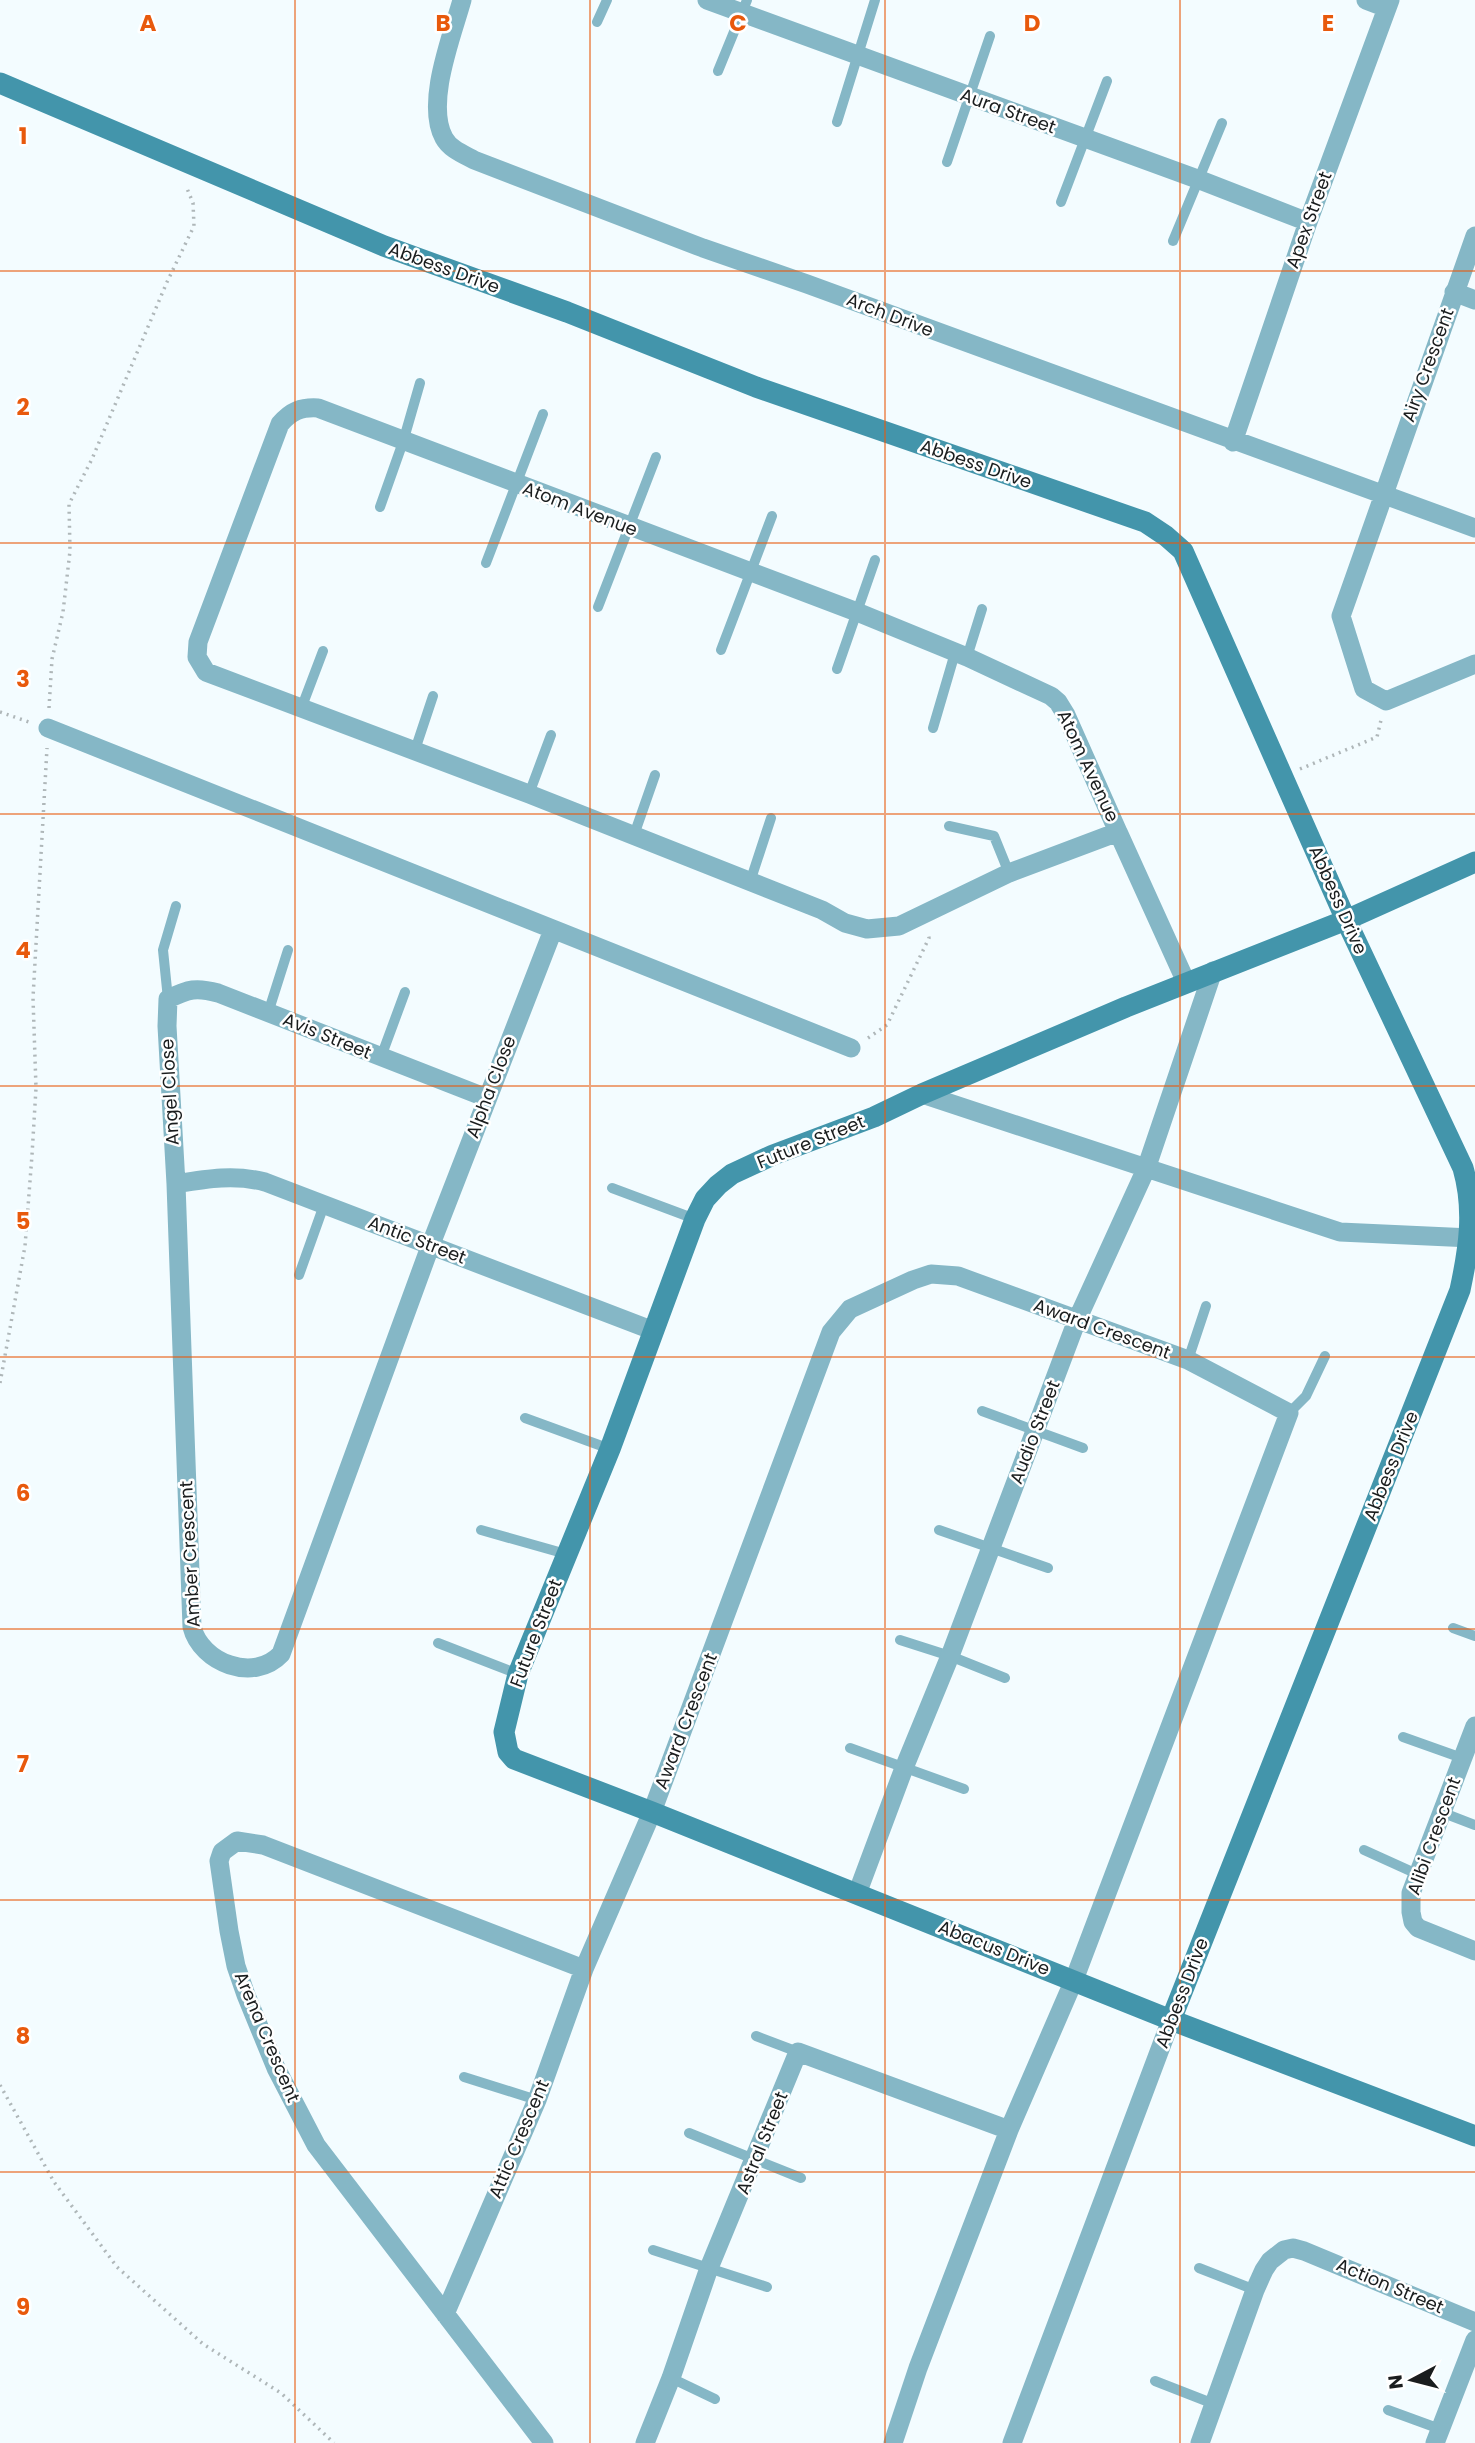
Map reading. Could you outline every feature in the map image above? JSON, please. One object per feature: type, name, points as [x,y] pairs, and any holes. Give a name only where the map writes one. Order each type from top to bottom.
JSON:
[{"type":"street","name":"Arch Drive","points":[[461,0],[442,71],[438,99],[440,129],[454,149],[486,164],[703,248],[1475,528]]},
{"type":"street","name":"Aura Street","points":[[707,0],[744,7],[857,55],[1308,222]]},
{"type":"street","points":[[1366,0],[1388,4]]},
{"type":"street","name":"Apex Street","points":[[1233,442],[1308,222],[1388,4]]},
{"type":"street","name":"Abbess Drive","points":[[0,83],[384,246],[567,312],[755,387],[1144,522],[1166,536],[1183,551],[1346,920],[1463,1168],[1471,1198],[1468,1294],[1171,2020],[1012,2443]]},
{"type":"street","name":"Airy Crescent","points":[[1386,701],[1364,689],[1341,616],[1475,236]]},
{"type":"street","points":[[1454,292],[1475,300]]},
{"type":"street","name":"Atom Avenue","points":[[318,408],[403,442],[857,612],[1041,691],[1058,702],[1118,831],[1009,873],[899,926],[867,929],[845,923],[822,910],[529,794],[206,672],[197,657],[203,626],[280,424],[287,415],[297,410],[318,408]]},
{"type":"street","points":[[1386,701],[1475,664]]},
{"type":"street","points":[[48,728],[851,1048]]},
{"type":"street","points":[[1118,831],[1186,982]]},
{"type":"street","name":"Future Street","points":[[513,1759],[508,1752],[504,1732],[518,1674],[610,1448],[695,1219],[705,1199],[733,1174],[773,1155],[874,1117],[1186,982],[1346,920],[1475,862]]},
{"type":"street","name":"Alpha Close","points":[[431,1244],[553,930]]},
{"type":"street","name":"Audio Street","points":[[857,1894],[1077,1321],[1146,1169],[1213,971]]},
{"type":"street","name":"Avis Street","points":[[168,999],[201,988],[487,1098]]},
{"type":"street","name":"Angel Close","points":[[168,999],[167,1026],[176,1184]]},
{"type":"street","points":[[922,1094],[1340,1231],[1471,1238]]},
{"type":"street","name":"Antic Street","points":[[176,1184],[225,1177],[246,1177],[265,1182],[654,1331]]},
{"type":"street","name":"Amber Crescent","points":[[176,1184],[192,1627],[194,1635],[207,1652],[229,1664],[258,1669],[273,1662],[281,1654],[431,1244]]},
{"type":"street","name":"Award Crescent","points":[[652,1812],[831,1332],[850,1309],[913,1280],[939,1273],[958,1276],[1188,1360],[1289,1413]]},
{"type":"street","points":[[893,2443],[918,2368],[1009,2130],[1074,1980],[1289,1413]]},
{"type":"street","name":"Alibi Crescent","points":[[1475,1726],[1417,1874],[1410,1902],[1413,1922],[1427,1933],[1475,1951]]},
{"type":"street","name":"Abacus Drive","points":[[513,1759],[1171,2020],[1475,2136]]},
{"type":"street","name":"Attic Crescent","points":[[445,2314],[537,2100],[584,1969],[652,1812]]},
{"type":"street","name":"Arena Crescent","points":[[445,2314],[316,2145],[276,2068],[236,1966],[223,1897],[219,1861],[222,1852],[237,1841],[263,1845],[584,1969]]},
{"type":"street","points":[[798,2052],[1009,2130]]},
{"type":"street","name":"Astral Street","points":[[645,2443],[709,2268],[756,2160],[798,2052]]},
{"type":"street","name":"Action Street","points":[[1255,2290],[1270,2261],[1276,2255],[1293,2248],[1475,2322]]},
{"type":"street","points":[[1200,2443],[1255,2290]]},
{"type":"street","points":[[445,2314],[544,2443]]},
{"type":"street","points":[[1438,2436],[1475,2340]]},
{"type":"lane","points":[[597,22],[607,0]]},
{"type":"lane","points":[[837,122],[875,0]]},
{"type":"lane","points":[[718,71],[744,7]]},
{"type":"lane","points":[[947,162],[990,36]]},
{"type":"lane","points":[[1061,202],[1107,81]]},
{"type":"lane","points":[[1173,241],[1222,123]]},
{"type":"lane","points":[[380,507],[420,383]]},
{"type":"lane","points":[[486,564],[543,414]]},
{"type":"lane","points":[[598,607],[656,457]]},
{"type":"lane","points":[[721,650],[772,516]]},
{"type":"lane","points":[[836,669],[875,560]]},
{"type":"lane","points":[[933,728],[982,609]]},
{"type":"lane","points":[[301,709],[323,651]]},
{"type":"lane","points":[[415,750],[433,696]]},
{"type":"lane","points":[[529,794],[551,735]]},
{"type":"lane","points":[[634,835],[655,775]]},
{"type":"lane","points":[[750,883],[771,818]]},
{"type":"lane","points":[[949,826],[994,836],[1009,873]]},
{"type":"lane","points":[[168,999],[163,950],[176,906]]},
{"type":"lane","points":[[268,1013],[288,950]]},
{"type":"lane","points":[[381,1058],[405,992]]},
{"type":"lane","points":[[612,1188],[695,1219]]},
{"type":"lane","points":[[299,1275],[324,1205]]},
{"type":"lane","points":[[1188,1360],[1206,1306]]},
{"type":"lane","points":[[1289,1413],[1306,1396],[1325,1356]]},
{"type":"lane","points":[[982,1411],[1083,1448]]},
{"type":"lane","points":[[525,1418],[610,1448]]},
{"type":"lane","points":[[481,1530],[566,1554]]},
{"type":"lane","points":[[939,1530],[1048,1568]]},
{"type":"lane","points":[[1453,1628],[1475,1636]]},
{"type":"lane","points":[[900,1640],[1005,1678]]},
{"type":"lane","points":[[438,1643],[518,1674]]},
{"type":"lane","points":[[1403,1737],[1462,1758]]},
{"type":"lane","points":[[850,1748],[964,1789]]},
{"type":"lane","points":[[1441,1812],[1475,1825]]},
{"type":"lane","points":[[1364,1850],[1417,1874]]},
{"type":"lane","points":[[756,2036],[798,2052]]},
{"type":"lane","points":[[464,2077],[537,2100]]},
{"type":"lane","points":[[689,2133],[801,2178]]},
{"type":"lane","points":[[653,2250],[767,2287]]},
{"type":"lane","points":[[1199,2268],[1255,2290]]},
{"type":"lane","points":[[671,2378],[715,2399]]},
{"type":"lane","points":[[1155,2381],[1214,2404]]},
{"type":"lane","points":[[1388,2410],[1438,2436]]},
{"type":"path","points":[[0,1383],[25,1246],[36,1088],[33,998],[52,659],[63,612],[70,551],[69,504],[92,459],[167,282],[194,226],[193,203],[175,157]]},
{"type":"path","points":[[1282,777],[1377,737],[1386,701]]},
{"type":"path","points":[[0,712],[48,728]]},
{"type":"path","points":[[851,1048],[887,1026],[929,938],[925,914]]},
{"type":"path","points":[[0,2085],[54,2182],[117,2267],[202,2344],[281,2393],[334,2443]]}]
